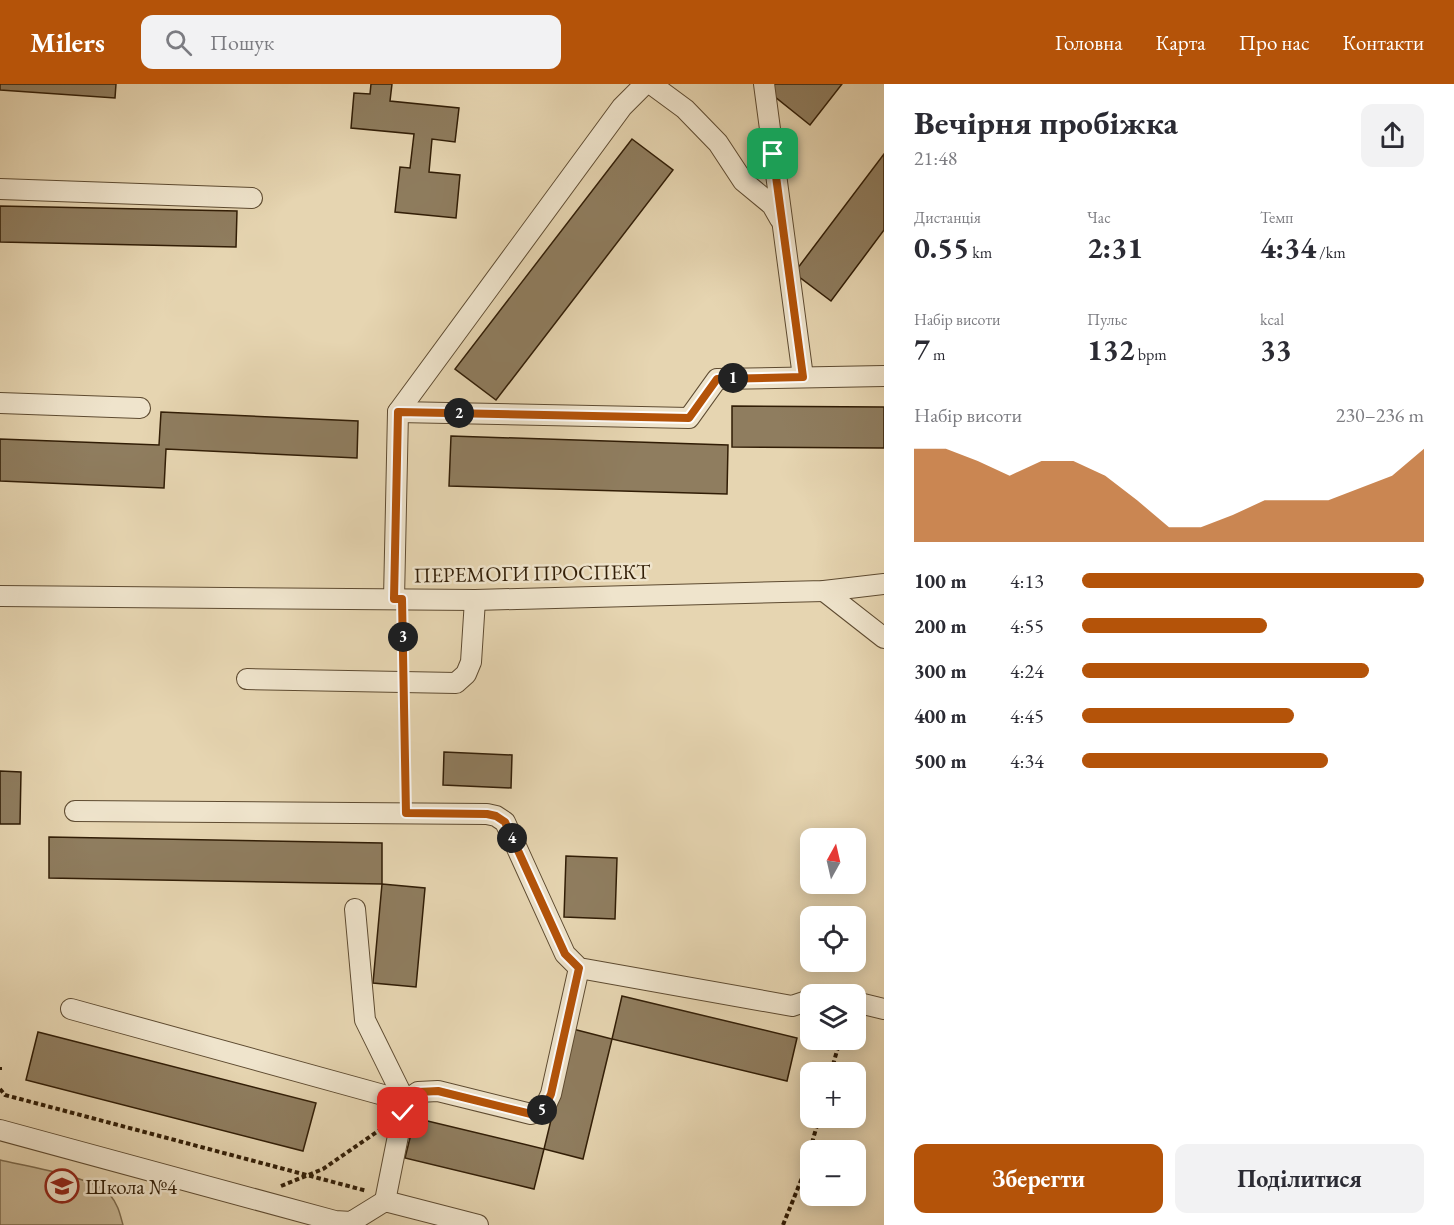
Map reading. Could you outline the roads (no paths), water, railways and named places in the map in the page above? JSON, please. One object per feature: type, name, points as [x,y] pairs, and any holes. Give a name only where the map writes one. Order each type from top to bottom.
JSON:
[{"type":"street","points":[[398,599],[398,412],[622,107],[645,84]]},
{"type":"street","points":[[651,84],[685,109],[718,143],[743,181],[772,205],[782,225]]},
{"type":"street","points":[[764,84],[803,377]]},
{"type":"street","points":[[0,189],[252,198]]},
{"type":"street","points":[[398,412],[689,418],[717,379],[884,376]]},
{"type":"street","points":[[0,403],[140,408]]},
{"type":"street","name":"ПЕРЕМОГИ ПРОСПЕКТ","points":[[0,597],[475,600],[824,591],[884,584]]},
{"type":"street","points":[[824,591],[884,638]]},
{"type":"street","points":[[247,679],[456,683],[466,674],[471,662],[475,600]]},
{"type":"street","points":[[75,811],[406,813],[496,816],[505,822],[565,954],[579,968],[792,1006],[800,1003]]},
{"type":"street","points":[[355,909],[365,1020],[404,1107]]},
{"type":"street","points":[[0,1130],[335,1221],[351,1222],[386,1198],[404,1107],[418,1092],[438,1091],[531,1114],[544,1109],[551,1094],[579,968]]},
{"type":"street","points":[[866,1005],[884,1009]]},
{"type":"street","points":[[71,1009],[404,1107]]},
{"type":"street","points":[[386,1198],[468,1224]]},
{"type":"place","name":"Школа №4","points":[[62,1186]]}]
